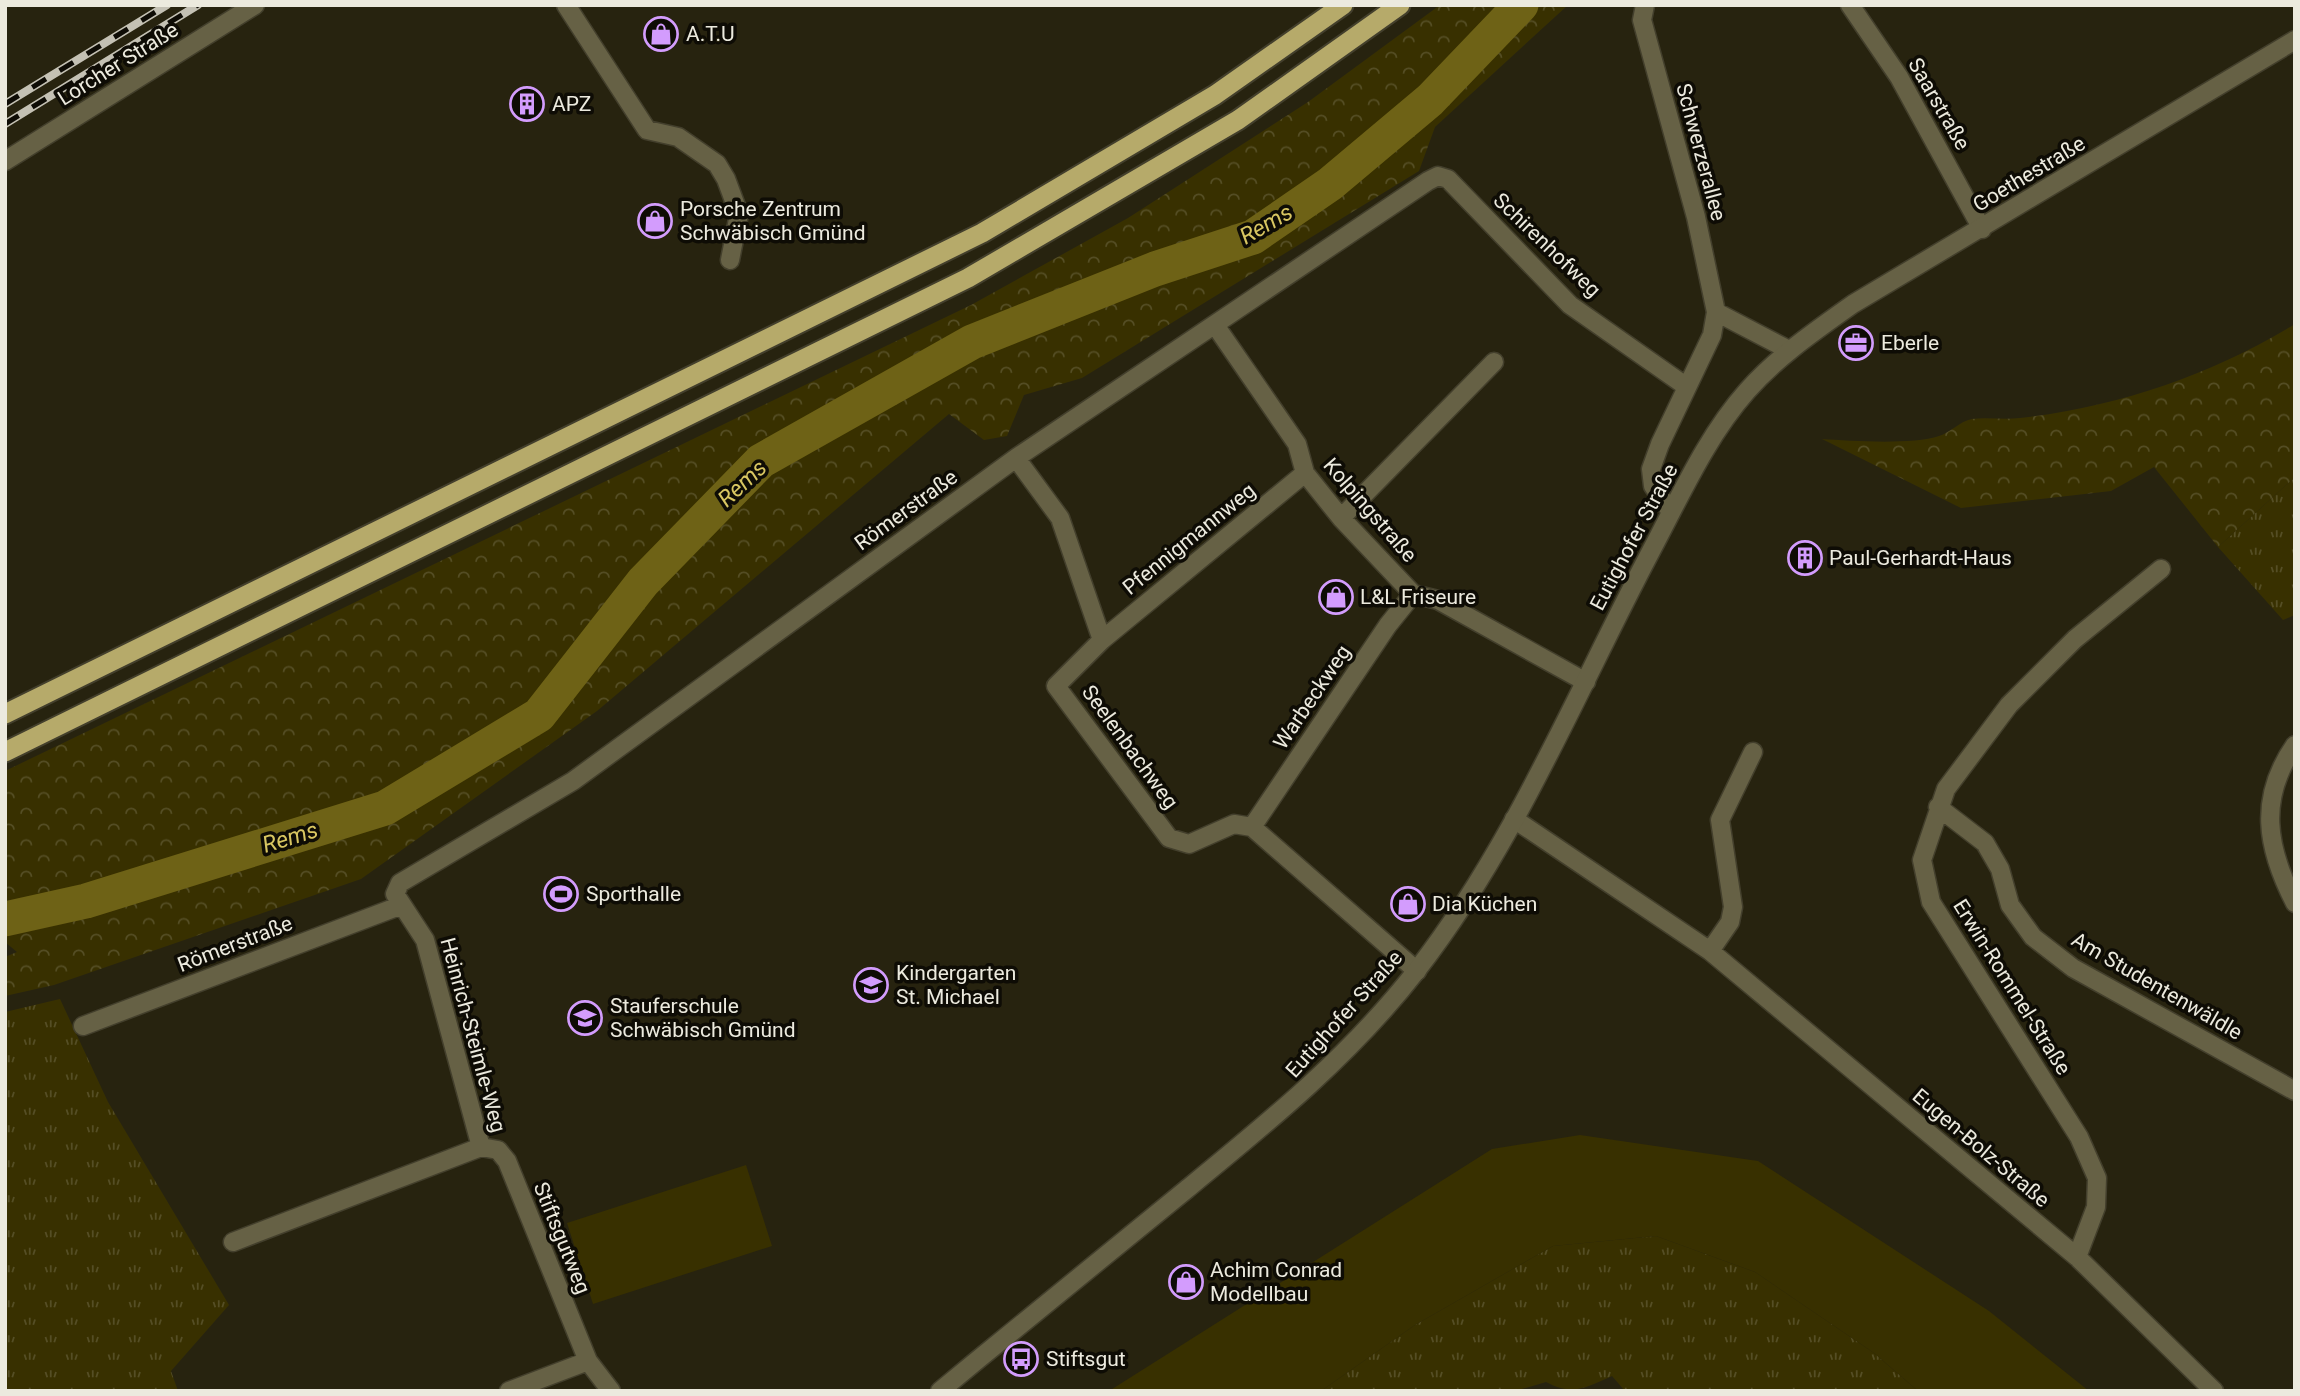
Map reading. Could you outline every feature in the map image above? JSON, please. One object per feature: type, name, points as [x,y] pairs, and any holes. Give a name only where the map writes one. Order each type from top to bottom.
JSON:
[{"type":"highway","points":[[5,714],[982,233],[1215,95],[1343,5]]},
{"type":"highway","points":[[5,752],[968,278],[1238,120],[1400,5]]},
{"type":"street","name":"Lorcher Straße","points":[[5,161],[255,5]]},
{"type":"street","points":[[566,5],[647,130],[678,137],[717,164],[734,197],[739,215],[730,260]]},
{"type":"street","name":"Schwerzerallee","points":[[1645,5],[1642,20],[1696,217],[1716,312],[1712,335],[1651,469],[1653,486],[1671,512]]},
{"type":"street","name":"Saarstraße","points":[[1850,5],[1899,77],[1982,229]]},
{"type":"street","name":"Goethestraße","points":[[1789,350],[1853,304],[2295,40]]},
{"type":"street","name":"Römerstraße","points":[[83,1026],[398,897],[400,883],[573,780],[1016,458],[1428,181],[1438,176],[1448,180]]},
{"type":"street","name":"Schirenhofweg","points":[[1448,180],[1570,305],[1687,387]]},
{"type":"street","points":[[1716,312],[1789,350]]},
{"type":"street","name":"Kolpingstraße","points":[[1215,325],[1297,444],[1305,473],[1341,518],[1413,594],[1438,600],[1586,682]]},
{"type":"street","name":"Eutighofer Straße","points":[[940,1391],[1293,1104],[1360,1037],[1417,971],[1471,893],[1514,819],[1671,512],[1720,426],[1746,391],[1789,350]]},
{"type":"street","points":[[1341,518],[1494,362]]},
{"type":"street","points":[[1016,458],[1060,518],[1102,640]]},
{"type":"street","name":"Pfennigmannweg","points":[[1102,640],[1305,473]]},
{"type":"street","name":"Erwin-Rommel-Straße","points":[[2077,1257],[2096,1207],[2097,1178],[2079,1137],[1931,902],[1922,860],[1946,789],[2009,705],[2075,639],[2161,569]]},
{"type":"street","name":"Warbeckweg","points":[[1252,827],[1388,625],[1413,594]]},
{"type":"street","name":"Seelenbachweg","points":[[1102,640],[1056,685],[1169,838],[1189,844],[1234,824],[1252,827]]},
{"type":"street","points":[[2295,745],[2278,769],[2269,818],[2283,879],[2295,903]]},
{"type":"street","points":[[1710,951],[1730,922],[1733,907],[1720,820],[1753,752]]},
{"type":"street","name":"Am Studentenwäldle","points":[[1938,807],[1985,844],[2000,869],[2010,905],[2032,937],[2073,968],[2295,1091]]},
{"type":"street","name":"Eugen-Bolz-Straße","points":[[1514,819],[1710,951],[2077,1257],[2214,1391]]},
{"type":"street","points":[[1252,827],[1417,971]]},
{"type":"street","name":"Heinrich-Steimle-Weg","points":[[233,1242],[481,1147],[425,940],[398,897]]},
{"type":"street","name":"Stiftsgutweg","points":[[481,1147],[498,1150],[507,1161],[588,1361],[611,1391]]},
{"type":"street","points":[[509,1391],[588,1361]]},
{"type":"green space","points":[[1440,5],[1568,5],[1435,127],[1419,171],[1082,378],[1024,395],[1007,436],[984,440],[949,414],[597,711],[361,879],[54,985],[5,996],[5,957],[17,952],[5,942],[5,771],[971,305],[1128,218],[1308,102]]},
{"type":"green space","points":[[2295,324],[2295,477],[2218,547],[2154,467],[2111,491],[1961,508],[1822,439],[1914,441],[1939,436],[1972,419],[2020,418],[2092,406],[2197,373],[2230,359]]},
{"type":"green space","points":[[2295,477],[2295,615],[2283,620],[2218,547]]},
{"type":"green space","points":[[60,999],[108,1102],[229,1305],[171,1371],[178,1391],[5,1391],[5,1012]]},
{"type":"green space","points":[[1580,1135],[1758,1161],[1989,1311],[2089,1391],[1918,1391],[1874,1353],[1755,1272],[1656,1236],[1553,1246],[1415,1325],[1321,1391],[1109,1391],[1492,1149]]},
{"type":"green space","points":[[746,1165],[772,1246],[593,1304],[567,1223]]},
{"type":"green space","points":[[1656,1236],[1755,1272],[1874,1353],[1918,1391],[1625,1391],[1612,1376],[1579,1389],[1564,1389],[1546,1382],[1515,1391],[1321,1391],[1415,1325],[1553,1246]]},
{"type":"waterway","name":"Rems","points":[[5,919],[86,901],[385,808],[539,715],[643,582],[761,461],[972,342],[1155,269],[1253,237],[1330,184],[1430,100],[1521,5]]},
{"type":"railway","points":[[5,104],[167,5]]},
{"type":"railway","points":[[5,124],[198,5]]},
{"type":"place","name":"A.T.U","points":[[661,34]]},
{"type":"place","name":"APZ","points":[[527,104]]},
{"type":"place","name":"Porsche Zentrum Schwäbisch Gmünd","points":[[655,221]]},
{"type":"place","name":"Eberle","points":[[1856,343]]},
{"type":"place","name":"Paul-Gerhardt-Haus","points":[[1805,558]]},
{"type":"place","name":"L&L Friseure","points":[[1336,597]]},
{"type":"place","name":"Sporthalle","points":[[561,894]]},
{"type":"place","name":"Dia Küchen","points":[[1408,904]]},
{"type":"place","name":"Kindergarten St. Michael","points":[[871,985]]},
{"type":"place","name":"Stauferschule Schwäbisch Gmünd","points":[[585,1018]]},
{"type":"place","name":"Achim Conrad Modellbau","points":[[1186,1282]]},
{"type":"place","name":"Stiftsgut","points":[[1021,1359]]}]
